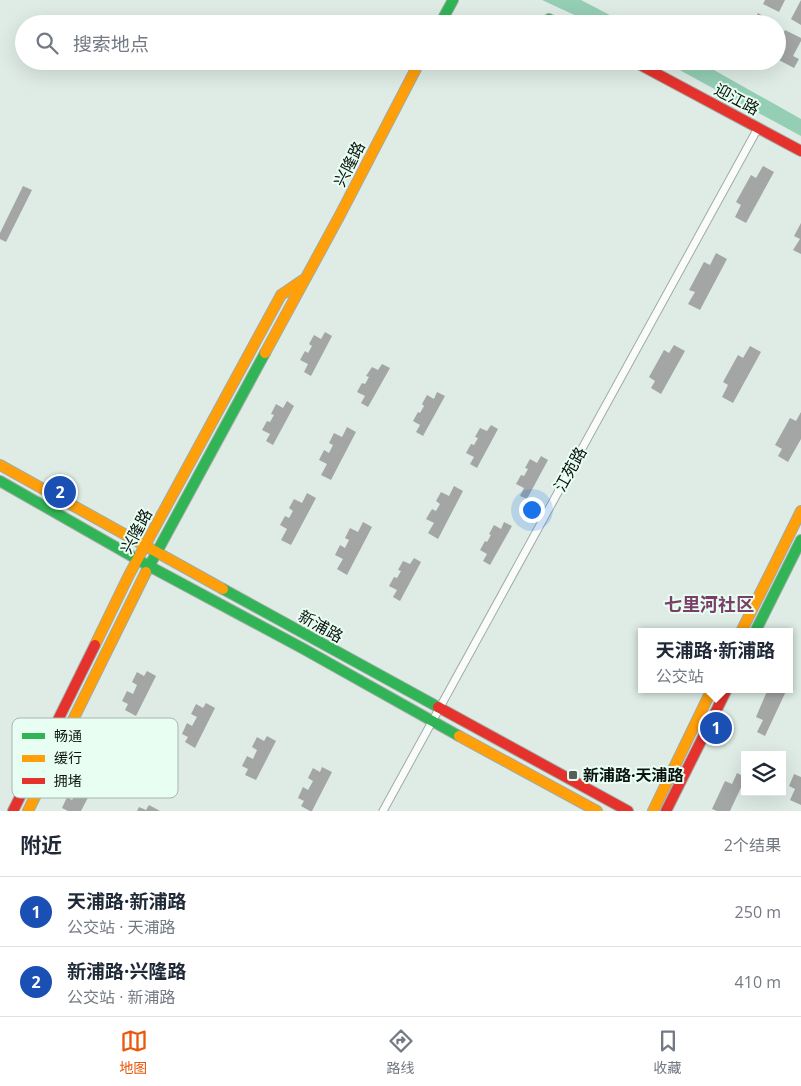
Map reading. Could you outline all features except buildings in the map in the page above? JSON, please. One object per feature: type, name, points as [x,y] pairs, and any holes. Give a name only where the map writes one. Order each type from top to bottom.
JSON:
[{"type":"main road","points":[[445,15],[453,0]]},
{"type":"main road","name":"兴隆路","points":[[74,718],[149,566],[340,215],[415,70]]},
{"type":"main road","name":"迎江路","points":[[650,70],[801,150]]},
{"type":"main road","name":"兴隆路","points":[[59,718],[145,546],[281,295],[304,280]]},
{"type":"main road","name":"新浦路","points":[[0,465],[628,811]]},
{"type":"main road","name":"新浦路","points":[[0,481],[138,560],[597,811]]},
{"type":"main road","points":[[743,628],[801,511]]},
{"type":"main road","points":[[757,628],[801,540]]},
{"type":"main road","points":[[653,811],[710,693]]},
{"type":"main road","points":[[666,811],[725,693]]},
{"type":"main road","name":"兴隆路","points":[[13,811],[19,798]]},
{"type":"main road","name":"兴隆路","points":[[28,811],[34,798]]},
{"type":"street","name":"江苑路","points":[[382,811],[758,128]]},
{"type":"shaded area","points":[[542,0],[581,0],[610,15],[574,15]]},
{"type":"shaded area","points":[[680,70],[714,70],[801,119],[801,136]]},
{"type":"traffic: fast","points":[[445,15],[453,0]]},
{"type":"traffic: fast","points":[[146,572],[265,353]]},
{"type":"traffic: fast","points":[[0,481],[149,566],[302,648],[459,736]]},
{"type":"traffic: fast","points":[[757,628],[801,540]]},
{"type":"traffic: fast","points":[[223,589],[438,707]]},
{"type":"traffic: slow","points":[[265,353],[415,70]]},
{"type":"traffic: slow","points":[[95,645],[129,575],[281,295],[303,280]]},
{"type":"traffic: slow","points":[[0,465],[223,589]]},
{"type":"traffic: slow","points":[[743,628],[801,511]]},
{"type":"traffic: slow","points":[[74,718],[146,572]]},
{"type":"traffic: slow","points":[[653,811],[710,693]]},
{"type":"traffic: slow","points":[[459,736],[597,811]]},
{"type":"traffic: slow","points":[[28,811],[34,798]]},
{"type":"traffic: jam","points":[[650,70],[801,151]]},
{"type":"traffic: jam","points":[[59,718],[95,645]]},
{"type":"traffic: jam","points":[[666,811],[725,693]]},
{"type":"traffic: jam","points":[[438,707],[628,811]]},
{"type":"traffic: jam","points":[[13,811],[19,798]]},
{"type":"place","name":"新浦路·兴隆路","points":[[60,492]]},
{"type":"place","name":"天浦路·新浦路","points":[[716,728]]},
{"type":"place","name":"新浦路·天浦路","points":[[573,775]]},
{"type":"district","name":"七里河社区","points":[[709,604]]}]
